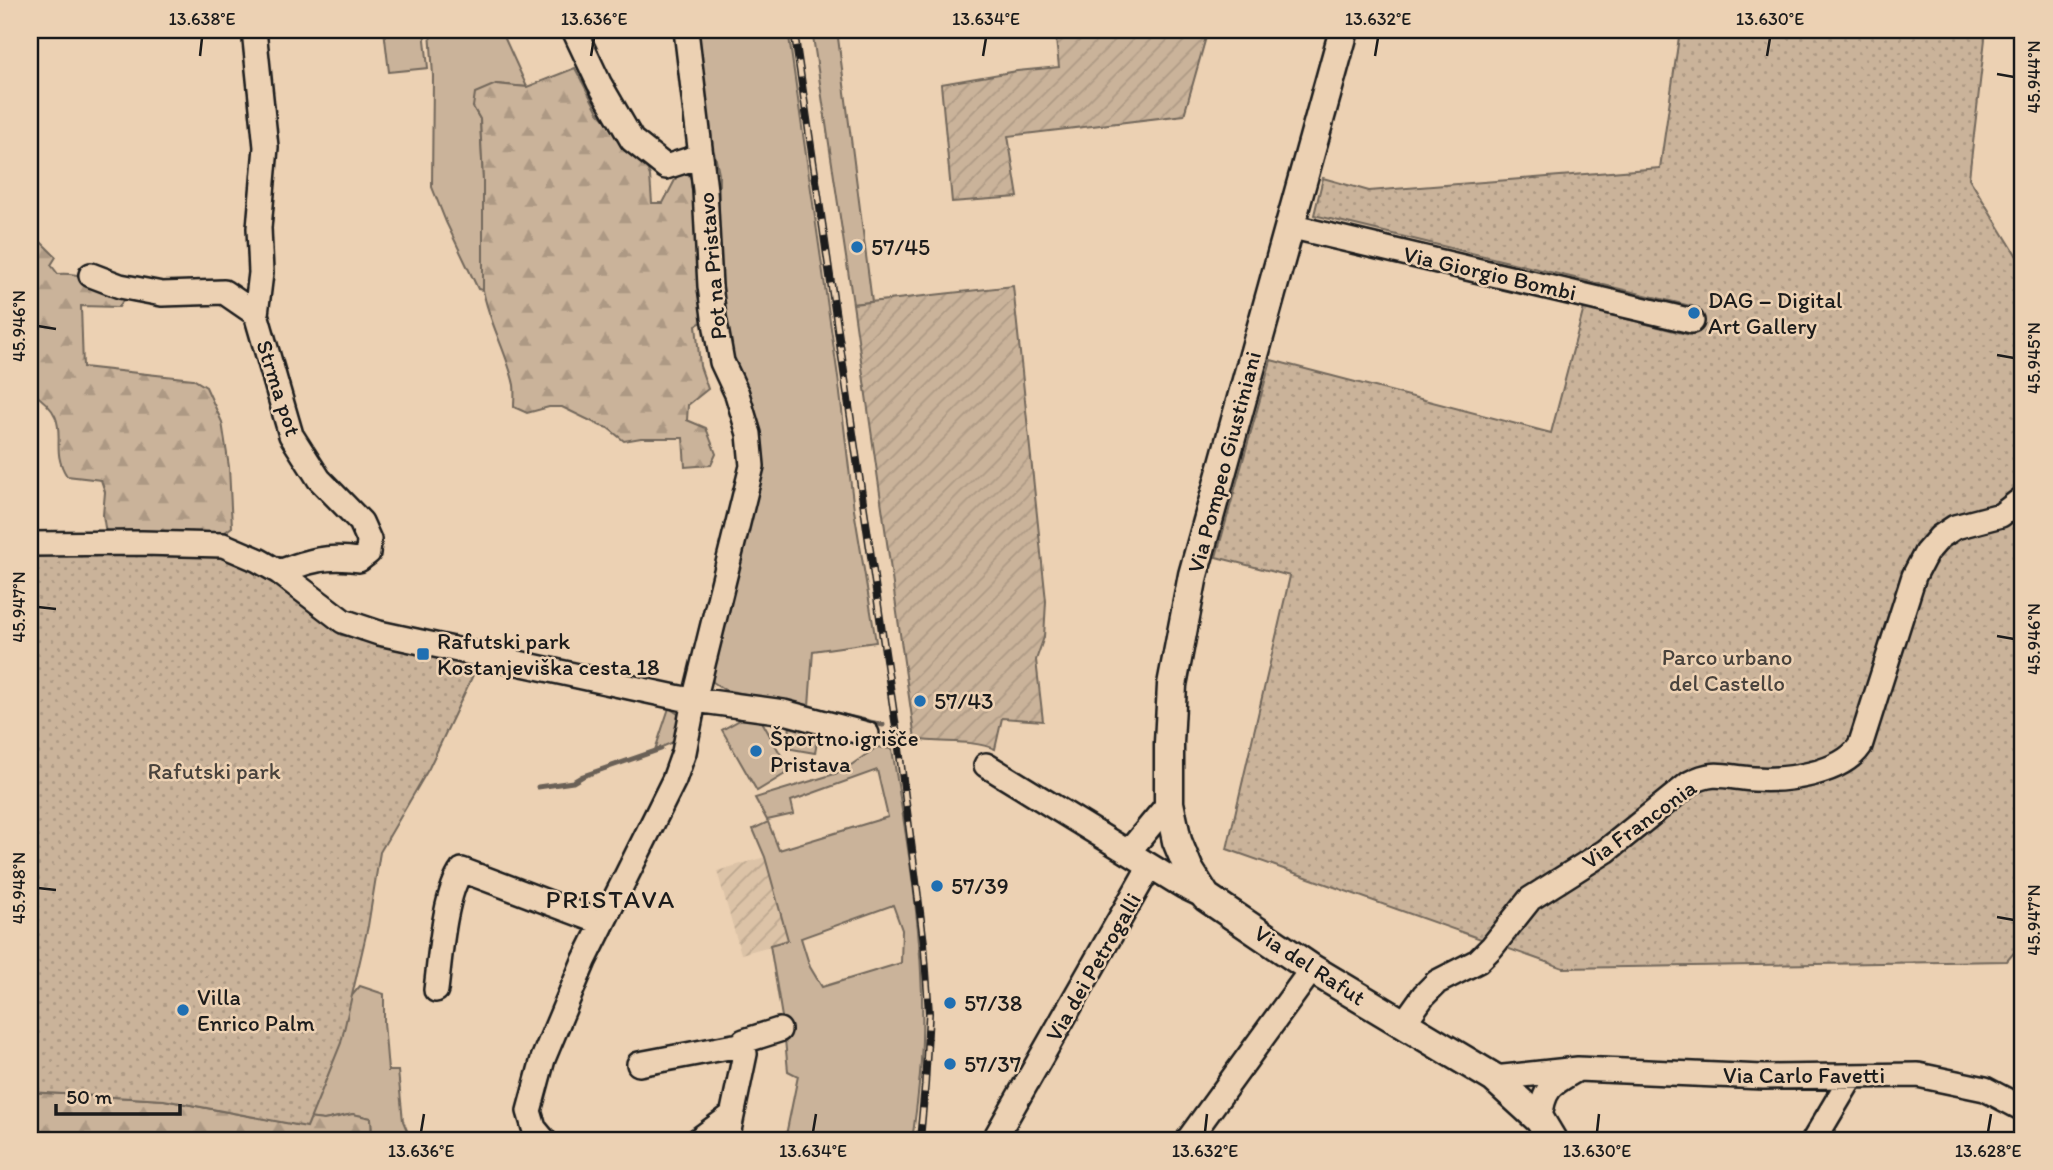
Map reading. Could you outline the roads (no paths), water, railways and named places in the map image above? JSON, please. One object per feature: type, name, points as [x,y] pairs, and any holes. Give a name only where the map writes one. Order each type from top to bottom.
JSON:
[{"type":"main road","name":"Via Pompeo Giustiniani","points":[[1206,897],[1189,870],[1177,841],[1169,803],[1172,685],[1193,575],[1344,30]]},
{"type":"main road","name":"Via del Rafut","points":[[1206,897],[1312,969],[1494,1078],[1546,1130]]},
{"type":"street","name":"Strma pot","points":[[254,30],[265,147],[259,228],[261,274],[256,314],[290,435],[319,479],[362,522],[369,540],[368,553],[359,560],[316,559],[279,572]]},
{"type":"street","points":[[573,30],[632,140],[666,167],[700,156]]},
{"type":"street","name":"Pot na Pristavo","points":[[532,1136],[528,1111],[543,1059],[584,961],[674,780],[684,752],[752,466],[749,434],[737,394],[722,362],[713,317],[705,190],[685,30]]},
{"type":"street","name":"Via Giorgio Bombi","points":[[1289,226],[1692,321]]},
{"type":"street","name":"Strma pot","points":[[91,275],[120,286],[162,294],[224,292],[256,314]]},
{"type":"street","name":"Via Franconia","points":[[1404,1023],[1437,982],[1478,961],[1530,899],[1606,851],[1690,783],[1699,778],[1721,774],[1753,779],[1813,775],[1856,752],[1914,576],[1926,554],[1940,537],[1955,527],[2001,515],[2023,498]]},
{"type":"street","points":[[30,544],[223,545],[279,572],[343,621],[379,633],[694,701],[784,712],[867,734]]},
{"type":"street","name":"Via del Rafut","points":[[986,765],[1183,887],[1206,897]]},
{"type":"street","points":[[1127,850],[1169,803]]},
{"type":"street","name":"Via dei Petrogalli","points":[[994,1140],[1150,866]]},
{"type":"street","points":[[436,990],[443,933],[456,879],[462,870],[603,923]]},
{"type":"street","points":[[1188,1140],[1312,969]]},
{"type":"street","points":[[740,1051],[744,1041],[779,1030]]},
{"type":"street","points":[[639,1063],[734,1046],[745,1054],[727,1140]]},
{"type":"street","points":[[1546,1130],[1542,1103],[1546,1092],[1559,1079],[1578,1069]]},
{"type":"street","name":"Via Carlo Favetti","points":[[1494,1078],[1578,1069],[1763,1077],[1918,1075],[1985,1088],[2023,1109]]},
{"type":"street","points":[[1814,1140],[1852,1076]]},
{"type":"street","points":[[698,1140],[732,1115]]},
{"type":"waterway","points":[[835,714],[883,725]]},
{"type":"waterway","points":[[538,787],[573,782],[583,776],[661,749]]},
{"type":"railway","points":[[794,30],[898,741],[924,943],[929,1013],[920,1140]]},
{"type":"place","name":"57/45","points":[[857,247]]},
{"type":"place","name":"DAG – Digital Art Gallery","points":[[1694,313]]},
{"type":"place","name":"Rafutski park Kostanjeviška cesta 18","points":[[423,654]]},
{"type":"place","name":"57/43","points":[[920,701]]},
{"type":"place","name":"Športno igrišče Pristava","points":[[756,751]]},
{"type":"place","name":"57/39","points":[[937,886]]},
{"type":"place","name":"57/38","points":[[950,1003]]},
{"type":"place","name":"Villa Enrico Palm","points":[[183,1010]]},
{"type":"place","name":"57/37","points":[[950,1064]]},
{"type":"district","name":"PRISTAVA","points":[[611,899]]},
{"type":"park label","name":"Parco urbano del Castello","points":[[1727,670]]},
{"type":"park label","name":"Rafutski park","points":[[214,771]]}]
